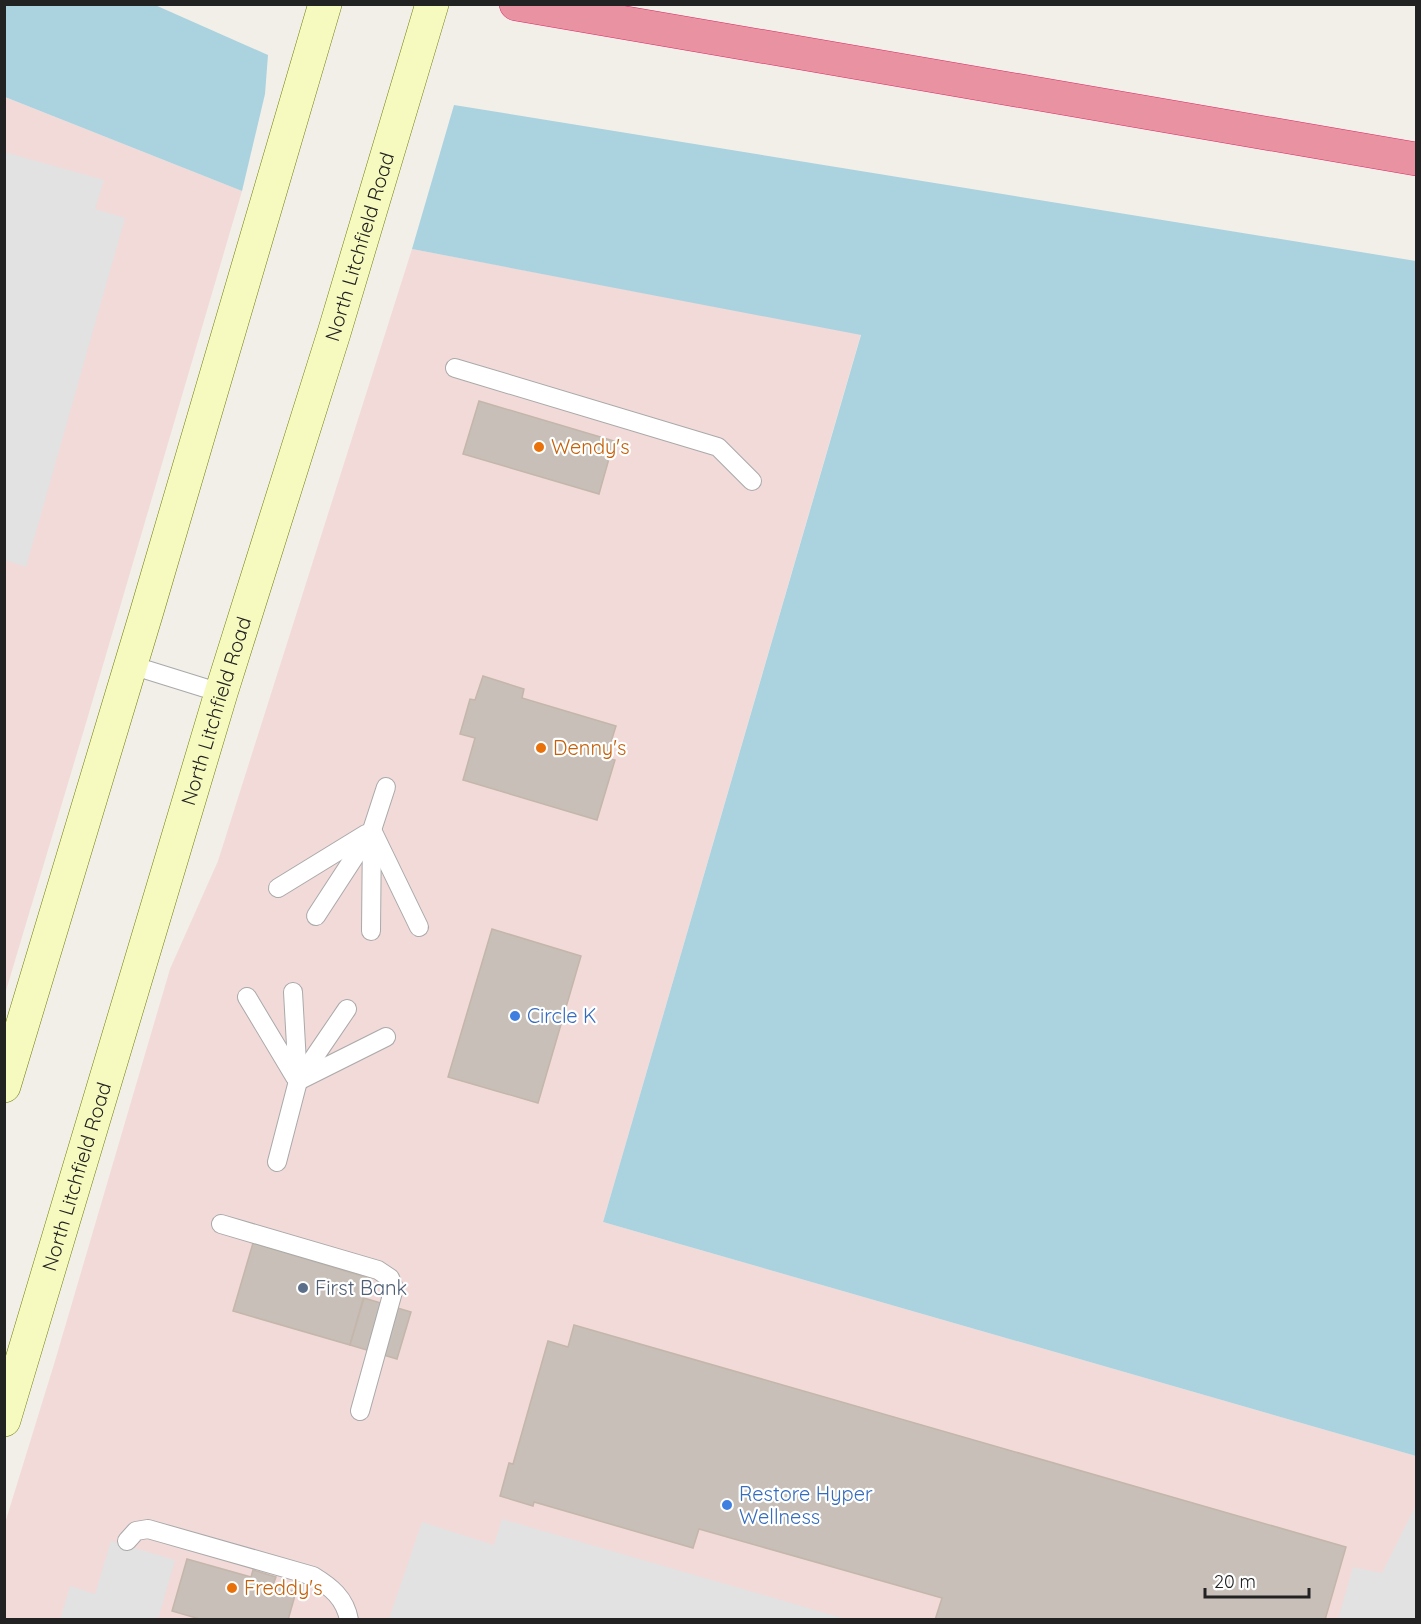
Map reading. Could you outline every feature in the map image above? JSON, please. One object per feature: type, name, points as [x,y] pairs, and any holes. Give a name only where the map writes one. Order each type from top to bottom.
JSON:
[{"type":"highway","points":[[516,4],[1416,159]]},
{"type":"main road","points":[[4,1086],[131,665],[325,4]]},
{"type":"main road","name":"North Litchfield Road","points":[[4,1420],[221,693],[334,333],[432,4]]},
{"type":"lane","points":[[455,368],[718,447],[752,482]]},
{"type":"lane","points":[[131,665],[221,693]]},
{"type":"lane","points":[[316,916],[372,830],[386,787]]},
{"type":"lane","points":[[278,888],[372,830]]},
{"type":"lane","points":[[372,830],[419,927]]},
{"type":"lane","points":[[371,931],[372,830]]},
{"type":"lane","points":[[277,1162],[298,1081],[293,992]]},
{"type":"lane","points":[[248,997],[298,1081]]},
{"type":"lane","points":[[298,1081],[347,1009]]},
{"type":"lane","points":[[298,1081],[386,1037]]},
{"type":"lane","points":[[221,1224],[378,1270],[390,1278],[394,1288],[360,1411]]},
{"type":"lane","points":[[127,1541],[136,1531],[148,1529],[313,1576],[333,1588],[347,1608],[349,1620]]},
{"type":"shaded area","points":[[5,97],[242,191],[5,994]]},
{"type":"shaded area","points":[[4,152],[104,180],[95,209],[125,218],[26,567],[5,560]]},
{"type":"shaded area","points":[[412,249],[861,334],[603,1222],[1416,1456],[1416,1619],[5,1620],[5,1523],[170,969],[218,861]]},
{"type":"shaded area","points":[[1416,1505],[1416,1619],[1338,1619],[1353,1567],[1382,1573]]},
{"type":"shaded area","points":[[502,1519],[846,1619],[389,1619],[422,1522],[494,1545]]},
{"type":"shaded area","points":[[111,1541],[175,1560],[158,1619],[60,1620],[70,1586],[95,1594]]},
{"type":"water","points":[[4,5],[155,5],[268,55],[265,94],[242,191],[5,97]]},
{"type":"water","points":[[454,105],[1416,261],[1416,1456],[603,1222],[861,335],[412,249]]},
{"type":"building","name":"Wendy's","points":[[479,401],[614,441],[599,494],[463,454]]},
{"type":"building","name":"Denny's","points":[[483,676],[524,689],[522,698],[616,726],[606,758],[615,760],[597,820],[463,780],[475,738],[460,734],[470,699],[475,700]]},
{"type":"building","name":"Circle K","points":[[492,929],[581,956],[538,1103],[448,1077]]},
{"type":"building","name":"First Bank","points":[[253,1243],[369,1278],[350,1345],[233,1311]]},
{"type":"building","points":[[364,1298],[411,1312],[397,1359],[350,1345]]},
{"type":"building","points":[[574,1325],[1346,1547],[1325,1620],[935,1620],[942,1598],[699,1529],[693,1548],[534,1502],[533,1506],[500,1496],[509,1463],[513,1464],[548,1341],[568,1347]]},
{"type":"building","name":"Freddy's","points":[[187,1559],[251,1577],[253,1570],[276,1577],[273,1585],[296,1592],[288,1620],[203,1620],[172,1611]]},
{"type":"place","name":"Wendy's","points":[[539,447]]},
{"type":"place","name":"Denny's","points":[[541,748]]},
{"type":"place","name":"Circle K","points":[[515,1016]]},
{"type":"place","name":"First Bank","points":[[303,1288]]},
{"type":"place","name":"Restore Hyper Wellness","points":[[727,1505]]},
{"type":"place","name":"Freddy's","points":[[232,1588]]}]
